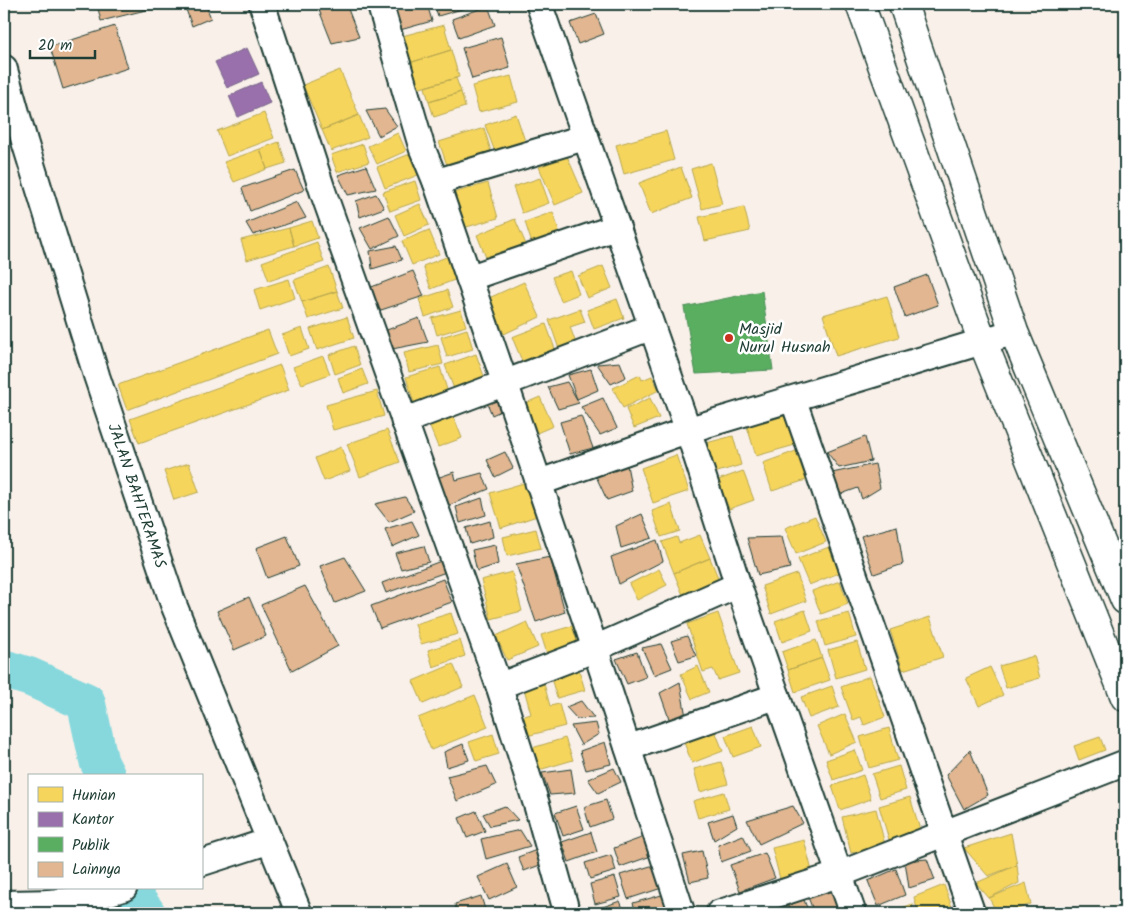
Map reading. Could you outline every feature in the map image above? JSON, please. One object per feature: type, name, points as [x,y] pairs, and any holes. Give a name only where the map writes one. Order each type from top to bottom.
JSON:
[{"type":"highway","points":[[860,4],[982,340],[1125,697]]},
{"type":"highway","points":[[903,4],[1014,332],[1125,600]]},
{"type":"street","points":[[380,4],[422,148],[436,182],[505,383],[682,913]]},
{"type":"street","points":[[539,4],[688,430],[738,585],[853,913]]},
{"type":"street","points":[[269,6],[323,192],[500,686],[537,806],[567,913]]},
{"type":"street","name":"JALAN BAHTERAMAS","points":[[4,68],[24,143],[97,377],[173,603],[299,913]]},
{"type":"street","points":[[436,182],[586,137]]},
{"type":"street","points":[[469,278],[617,227]]},
{"type":"street","points":[[404,421],[651,327]]},
{"type":"street","points":[[538,483],[688,430],[955,350],[982,340],[1014,332]]},
{"type":"street","points":[[793,399],[972,913]]},
{"type":"street","points":[[500,686],[595,648],[738,585]]},
{"type":"street","points":[[628,748],[777,696]]},
{"type":"street","points":[[719,913],[840,874],[1125,763]]},
{"type":"street","points":[[202,863],[269,841]]},
{"type":"street","points":[[4,903],[44,904],[82,900],[117,890]]},
{"type":"building: Hunian","points":[[444,25],[451,50],[409,63],[402,36]]},
{"type":"building: Hunian","points":[[451,50],[459,77],[417,89],[409,63]]},
{"type":"building: Hunian","points":[[340,70],[359,115],[322,130],[303,85]]},
{"type":"building: Hunian","points":[[511,76],[518,102],[479,112],[472,86]]},
{"type":"building: Hunian","points":[[456,78],[461,92],[429,102],[425,87]]},
{"type":"building: Hunian","points":[[461,92],[465,107],[434,117],[429,102]]},
{"type":"building: Hunian","points":[[264,113],[274,138],[227,156],[217,131]]},
{"type":"building: Hunian","points":[[516,114],[528,150],[498,160],[485,125]]},
{"type":"building: Hunian","points":[[359,115],[368,137],[331,151],[322,130]]},
{"type":"building: Hunian","points":[[484,128],[494,161],[448,168],[439,142]]},
{"type":"building: Hunian","points":[[666,131],[674,160],[624,174],[616,145]]},
{"type":"building: Hunian","points":[[398,133],[406,151],[377,164],[368,146]]},
{"type":"building: Hunian","points":[[279,142],[286,163],[267,169],[260,149]]},
{"type":"building: Hunian","points":[[363,144],[369,162],[337,172],[331,155]]},
{"type":"building: Hunian","points":[[260,149],[267,169],[234,182],[224,162]]},
{"type":"building: Hunian","points":[[410,154],[418,175],[385,188],[377,167]]},
{"type":"building: Hunian","points":[[567,156],[583,193],[555,205],[539,167]]},
{"type":"building: Hunian","points":[[711,163],[722,204],[702,209],[691,169]]},
{"type":"building: Hunian","points":[[681,167],[692,198],[651,214],[639,183]]},
{"type":"building: Hunian","points":[[540,178],[549,203],[522,213],[513,187]]},
{"type":"building: Hunian","points":[[415,181],[421,200],[390,211],[383,192]]},
{"type":"building: Hunian","points":[[488,183],[498,218],[463,228],[453,193]]},
{"type":"building: Hunian","points":[[420,204],[429,225],[404,236],[395,215]]},
{"type":"building: Hunian","points":[[744,207],[750,231],[705,241],[699,217]]},
{"type":"building: Hunian","points":[[553,212],[563,243],[535,253],[525,222]]},
{"type":"building: Hunian","points":[[515,219],[528,249],[489,265],[477,235]]},
{"type":"building: Hunian","points":[[312,221],[318,238],[294,246],[289,228]]},
{"type":"building: Hunian","points":[[289,228],[294,246],[247,260],[241,240]]},
{"type":"building: Hunian","points":[[429,230],[439,254],[412,265],[402,241]]},
{"type":"building: Hunian","points":[[317,242],[324,262],[269,281],[262,262]]},
{"type":"building: Hunian","points":[[449,256],[457,279],[431,289],[423,266]]},
{"type":"building: Hunian","points":[[603,266],[612,288],[587,298],[578,276]]},
{"type":"building: Hunian","points":[[329,267],[337,291],[302,302],[294,280]]},
{"type":"building: Hunian","points":[[571,271],[579,294],[561,301],[552,277]]},
{"type":"building: Hunian","points":[[289,279],[295,298],[260,310],[254,290]]},
{"type":"building: Hunian","points":[[524,282],[540,317],[504,334],[489,298]]},
{"type":"building: Hunian","points":[[447,290],[453,307],[425,317],[419,299]]},
{"type":"building: Hunian","points":[[337,291],[343,308],[308,319],[302,302]]},
{"type":"building: Hunian","points":[[887,296],[899,337],[836,356],[823,315]]},
{"type":"building: Hunian","points":[[617,299],[624,318],[594,329],[587,310]]},
{"type":"building: Hunian","points":[[580,309],[585,322],[570,327],[578,349],[561,355],[549,320]]},
{"type":"building: Hunian","points":[[461,310],[466,326],[437,335],[432,318]]},
{"type":"building: Hunian","points":[[347,317],[354,338],[317,350],[310,329]]},
{"type":"building: Hunian","points":[[546,324],[555,349],[522,361],[512,337]]},
{"type":"building: Hunian","points":[[302,328],[309,349],[289,356],[282,335]]},
{"type":"building: Hunian","points":[[467,329],[473,349],[447,357],[441,337]]},
{"type":"building: Hunian","points":[[268,330],[277,354],[127,410],[118,385]]},
{"type":"building: Hunian","points":[[438,345],[443,364],[409,372],[404,353]]},
{"type":"building: Hunian","points":[[354,346],[360,365],[335,374],[329,355]]},
{"type":"building: Hunian","points":[[476,354],[485,379],[454,389],[445,365]]},
{"type":"building: Hunian","points":[[323,356],[330,374],[302,384],[293,367]]},
{"type":"building: Hunian","points":[[280,365],[289,390],[139,443],[130,419]]},
{"type":"building: Hunian","points":[[440,367],[448,393],[414,403],[406,377]]},
{"type":"building: Hunian","points":[[362,369],[368,384],[343,393],[338,378]]},
{"type":"building: Hunian","points":[[640,375],[642,380],[652,376],[659,390],[623,408],[613,388]]},
{"type":"building: Hunian","points":[[377,391],[384,416],[333,430],[326,405]]},
{"type":"building: Hunian","points":[[540,397],[553,426],[532,435],[519,406]]},
{"type":"building: Hunian","points":[[650,398],[659,418],[634,428],[626,409]]},
{"type":"building: Hunian","points":[[785,411],[795,445],[756,456],[746,423]]},
{"type":"building: Hunian","points":[[453,415],[462,438],[438,447],[429,425]]},
{"type":"building: Hunian","points":[[387,430],[400,462],[360,477],[347,444]]},
{"type":"building: Hunian","points":[[733,436],[741,465],[714,473],[706,443]]},
{"type":"building: Hunian","points":[[341,447],[350,471],[324,481],[315,458]]},
{"type":"building: Hunian","points":[[796,451],[806,480],[772,491],[763,463]]},
{"type":"building: Hunian","points":[[676,455],[689,491],[653,503],[641,468]]},
{"type":"building: Hunian","points":[[189,463],[199,492],[174,500],[164,471]]},
{"type":"building: Hunian","points":[[743,471],[754,500],[729,509],[718,480]]},
{"type":"building: Hunian","points":[[527,482],[537,516],[501,528],[490,493]]},
{"type":"building: Hunian","points":[[671,504],[680,531],[661,537],[652,511]]},
{"type":"building: Hunian","points":[[815,516],[826,542],[796,554],[785,528]]},
{"type":"building: Hunian","points":[[536,529],[541,548],[507,556],[503,537]]},
{"type":"building: Hunian","points":[[700,535],[710,558],[674,573],[662,542],[677,537],[679,543]]},
{"type":"building: Hunian","points":[[829,547],[839,573],[809,585],[798,559]]},
{"type":"building: Hunian","points":[[710,558],[719,580],[683,595],[674,573]]},
{"type":"building: Hunian","points":[[659,569],[667,585],[637,600],[629,584]]},
{"type":"building: Hunian","points":[[512,572],[522,611],[491,619],[481,580]]},
{"type":"building: Hunian","points":[[797,574],[806,601],[771,614],[762,586]]},
{"type":"building: Hunian","points":[[840,581],[848,604],[821,614],[812,591]]},
{"type":"building: Hunian","points":[[805,610],[812,631],[782,642],[775,621]]},
{"type":"building: Hunian","points":[[451,613],[458,634],[421,644],[415,624]]},
{"type":"building: Hunian","points":[[718,613],[739,673],[718,680],[713,669],[703,672],[687,624]]},
{"type":"building: Hunian","points":[[849,613],[856,637],[825,646],[818,621]]},
{"type":"building: Hunian","points":[[930,617],[943,657],[903,670],[890,630]]},
{"type":"building: Hunian","points":[[527,622],[538,647],[507,660],[496,636]]},
{"type":"building: Hunian","points":[[572,626],[580,650],[549,660],[541,635]]},
{"type":"building: Hunian","points":[[460,640],[465,656],[433,667],[428,650]]},
{"type":"building: Hunian","points":[[816,640],[822,658],[788,670],[782,652]]},
{"type":"building: Hunian","points":[[857,642],[865,669],[836,678],[828,650]]},
{"type":"building: Hunian","points":[[1034,656],[1040,678],[1006,688],[999,666]]},
{"type":"building: Hunian","points":[[822,658],[830,680],[795,692],[788,670]]},
{"type":"building: Hunian","points":[[453,664],[463,687],[423,704],[413,681]]},
{"type":"building: Hunian","points":[[698,666],[709,692],[692,699],[681,674]]},
{"type":"building: Hunian","points":[[578,667],[585,690],[557,698],[550,675]]},
{"type":"building: Hunian","points":[[990,667],[1003,695],[979,706],[966,678]]},
{"type":"building: Hunian","points":[[870,676],[885,717],[864,725],[861,717],[853,720],[841,687]]},
{"type":"building: Hunian","points":[[543,680],[550,706],[559,704],[565,726],[523,737],[518,718],[531,714],[523,685]]},
{"type":"building: Hunian","points":[[832,686],[839,707],[809,718],[801,697]]},
{"type":"building: Hunian","points":[[475,695],[488,727],[431,750],[418,718]]},
{"type":"building: Hunian","points":[[845,714],[857,742],[829,754],[817,726]]},
{"type":"building: Hunian","points":[[753,726],[761,747],[733,757],[725,736]]},
{"type":"building: Hunian","points":[[714,728],[723,751],[692,763],[683,740]]},
{"type":"building: Hunian","points":[[889,728],[898,760],[869,768],[860,737]]},
{"type":"building: Hunian","points":[[493,734],[499,754],[476,761],[469,742]]},
{"type":"building: Hunian","points":[[1100,737],[1105,750],[1079,760],[1074,746]]},
{"type":"building: Hunian","points":[[565,738],[573,760],[539,770],[532,748]]},
{"type":"building: Hunian","points":[[855,750],[862,770],[833,780],[826,760]]},
{"type":"building: Hunian","points":[[721,762],[728,784],[700,792],[694,769]]},
{"type":"building: Hunian","points":[[899,766],[906,790],[880,798],[872,774]]},
{"type":"building: Hunian","points":[[863,775],[871,799],[840,810],[832,786]]},
{"type":"building: Hunian","points":[[724,792],[729,809],[698,818],[693,801]]},
{"type":"building: Hunian","points":[[910,797],[921,833],[890,843],[879,806]]},
{"type":"building: Hunian","points":[[876,809],[885,845],[851,853],[842,817]]},
{"type":"building: Hunian","points":[[1011,833],[1017,865],[988,876],[964,848]]},
{"type":"building: Hunian","points":[[804,840],[812,871],[780,879],[772,848]]},
{"type":"building: Hunian","points":[[1017,865],[1019,883],[989,898],[976,883]]},
{"type":"building: Hunian","points":[[1026,883],[1031,904],[1007,913],[997,913],[989,898]]},
{"type":"building: Hunian","points":[[944,885],[952,907],[937,913],[918,913],[914,897]]},
{"type":"building: Hunian","points":[[913,904],[912,913],[887,913]]},
{"type":"building: Hunian","points":[[1037,909],[1038,913],[1023,913]]},
{"type":"building: Kantor","points":[[247,48],[259,74],[227,88],[215,62]]},
{"type":"building: Kantor","points":[[261,82],[270,103],[238,117],[229,96]]},
{"type":"building: Publik","name":"Masjid Nurul Husnah","points":[[762,291],[773,370],[696,374],[684,307]]},
{"type":"building: Lainnya","points":[[97,4],[157,4],[158,7],[101,21]]},
{"type":"building: Lainnya","points":[[184,4],[205,4],[211,18],[192,26]]},
{"type":"building: Lainnya","points":[[339,4],[346,4],[359,37],[332,43],[319,10]]},
{"type":"building: Lainnya","points":[[393,4],[427,4],[432,21],[400,30]]},
{"type":"building: Lainnya","points":[[434,4],[479,4],[438,16]]},
{"type":"building: Lainnya","points":[[488,6],[495,25],[459,38],[452,19]]},
{"type":"building: Lainnya","points":[[596,14],[604,34],[578,44],[570,23]]},
{"type":"building: Lainnya","points":[[115,26],[128,68],[63,89],[50,47]]},
{"type":"building: Lainnya","points":[[501,37],[510,68],[472,79],[462,48]]},
{"type":"building: Lainnya","points":[[385,109],[397,126],[379,136],[366,111]]},
{"type":"building: Lainnya","points":[[366,166],[376,189],[348,195],[338,175]]},
{"type":"building: Lainnya","points":[[295,170],[304,190],[250,211],[242,188]]},
{"type":"building: Lainnya","points":[[376,194],[384,208],[360,217],[356,201]]},
{"type":"building: Lainnya","points":[[297,202],[306,218],[253,235],[246,223]]},
{"type":"building: Lainnya","points":[[389,216],[399,236],[372,249],[360,228]]},
{"type":"building: Lainnya","points":[[396,246],[402,260],[372,269],[370,251]]},
{"type":"building: Lainnya","points":[[413,271],[424,296],[378,311],[369,288]]},
{"type":"building: Lainnya","points":[[927,275],[938,305],[905,317],[894,287]]},
{"type":"building: Lainnya","points":[[419,318],[428,342],[392,349],[384,331]]},
{"type":"building: Lainnya","points":[[620,362],[626,377],[611,384],[597,364]]},
{"type":"building: Lainnya","points":[[591,369],[598,390],[577,399],[568,375]]},
{"type":"building: Lainnya","points":[[567,382],[579,403],[558,409],[548,387]]},
{"type":"building: Lainnya","points":[[500,392],[507,408],[492,415],[485,398]]},
{"type":"building: Lainnya","points":[[603,398],[617,428],[600,435],[581,407]]},
{"type":"building: Lainnya","points":[[581,416],[593,448],[570,454],[560,422]]},
{"type":"building: Lainnya","points":[[865,437],[871,461],[839,468],[827,452]]},
{"type":"building: Lainnya","points":[[505,452],[513,468],[495,477],[487,460]]},
{"type":"building: Lainnya","points":[[626,460],[632,491],[607,500],[594,472]]},
{"type":"building: Lainnya","points":[[875,464],[880,488],[862,499],[858,488],[833,497],[827,474]]},
{"type":"building: Lainnya","points":[[454,472],[456,480],[482,473],[489,489],[445,507],[434,479]]},
{"type":"building: Lainnya","points":[[405,497],[414,511],[389,522],[375,504]]},
{"type":"building: Lainnya","points":[[482,498],[486,515],[460,523],[456,507]]},
{"type":"building: Lainnya","points":[[642,514],[652,538],[621,548],[616,526]]},
{"type":"building: Lainnya","points":[[412,521],[419,535],[392,547],[385,529]]},
{"type":"building: Lainnya","points":[[490,521],[493,537],[470,544],[466,528]]},
{"type":"building: Lainnya","points":[[897,526],[903,564],[874,574],[861,536]]},
{"type":"building: Lainnya","points":[[287,536],[299,566],[267,578],[256,548]]},
{"type":"building: Lainnya","points":[[782,537],[790,568],[758,575],[747,538]]},
{"type":"building: Lainnya","points":[[657,540],[663,561],[619,584],[611,557]]},
{"type":"building: Lainnya","points":[[495,545],[498,564],[477,571],[472,550]]},
{"type":"building: Lainnya","points":[[424,546],[429,562],[401,569],[395,553]]},
{"type":"building: Lainnya","points":[[345,557],[366,591],[335,603],[320,566]]},
{"type":"building: Lainnya","points":[[550,557],[565,612],[536,622],[516,564]]},
{"type":"building: Lainnya","points":[[441,561],[446,572],[386,593],[382,583]]},
{"type":"building: Lainnya","points":[[443,579],[452,602],[380,628],[371,606]]},
{"type":"building: Lainnya","points":[[305,586],[338,646],[292,671],[261,605]]},
{"type":"building: Lainnya","points":[[249,597],[266,636],[234,650],[217,611]]},
{"type":"building: Lainnya","points":[[687,636],[696,656],[679,661],[671,641]]},
{"type":"building: Lainnya","points":[[661,644],[672,668],[654,675],[642,648]]},
{"type":"building: Lainnya","points":[[637,652],[646,677],[627,684],[616,659]]},
{"type":"building: Lainnya","points":[[680,682],[687,723],[672,727],[660,693]]},
{"type":"building: Lainnya","points":[[581,701],[594,718],[577,719],[566,707]]},
{"type":"building: Lainnya","points":[[596,723],[599,734],[581,745],[571,726]]},
{"type":"building: Lainnya","points":[[605,742],[611,764],[586,770],[580,751]]},
{"type":"building: Lainnya","points":[[463,744],[469,760],[447,767],[444,752]]},
{"type":"building: Lainnya","points":[[970,750],[988,795],[964,809],[946,775]]},
{"type":"building: Lainnya","points":[[487,766],[496,785],[457,801],[447,776]]},
{"type":"building: Lainnya","points":[[614,768],[621,782],[598,793],[588,779]]},
{"type":"building: Lainnya","points":[[571,769],[575,793],[550,795],[542,773]]},
{"type":"building: Lainnya","points":[[606,800],[612,819],[590,827],[584,807]]},
{"type":"building: Lainnya","points":[[505,806],[518,820],[490,826],[483,814]]},
{"type":"building: Lainnya","points":[[576,806],[584,829],[563,836],[555,813]]},
{"type":"building: Lainnya","points":[[793,806],[803,823],[759,844],[747,820]]},
{"type":"building: Lainnya","points":[[476,811],[485,831],[467,838],[459,818]]},
{"type":"building: Lainnya","points":[[733,814],[737,826],[714,840],[708,822]]},
{"type":"building: Lainnya","points":[[520,830],[530,846],[486,859],[481,839]]},
{"type":"building: Lainnya","points":[[591,832],[597,852],[569,862],[562,842]]},
{"type":"building: Lainnya","points":[[743,835],[751,851],[721,862],[718,845]]},
{"type":"building: Lainnya","points":[[644,837],[651,856],[620,867],[614,848]]},
{"type":"building: Lainnya","points":[[542,848],[548,862],[524,871],[518,857]]},
{"type":"building: Lainnya","points":[[702,851],[708,878],[690,882],[683,855]]},
{"type":"building: Lainnya","points":[[765,853],[775,878],[740,891],[730,865]]},
{"type":"building: Lainnya","points":[[611,855],[616,871],[590,879],[585,863]]},
{"type":"building: Lainnya","points":[[927,859],[935,880],[909,888],[905,861]]},
{"type":"building: Lainnya","points":[[661,863],[668,886],[628,899],[620,875]]},
{"type":"building: Lainnya","points":[[507,864],[517,887],[489,900],[478,877]]},
{"type":"building: Lainnya","points":[[896,869],[905,895],[878,906],[868,881]]},
{"type":"building: Lainnya","points":[[615,877],[621,897],[595,904],[590,884]]},
{"type":"building: Lainnya","points":[[837,886],[848,913],[814,913],[808,897]]},
{"type":"building: Lainnya","points":[[669,893],[674,913],[636,913],[633,903]]},
{"type":"building: Lainnya","points":[[481,896],[486,913],[457,913],[455,904]]},
{"type":"building: Lainnya","points":[[804,900],[809,913],[784,913],[782,907]]},
{"type":"building: Lainnya","points":[[620,901],[625,913],[598,913],[597,909]]},
{"type":"building: Lainnya","points":[[540,908],[542,913],[525,913]]},
{"type":"waterway","points":[[4,669],[30,677],[86,702],[99,762],[105,774]]},
{"type":"waterway","points":[[129,890],[146,913]]},
{"type":"place","name":"Masjid Nurul Husnah","points":[[729,338]]}]
